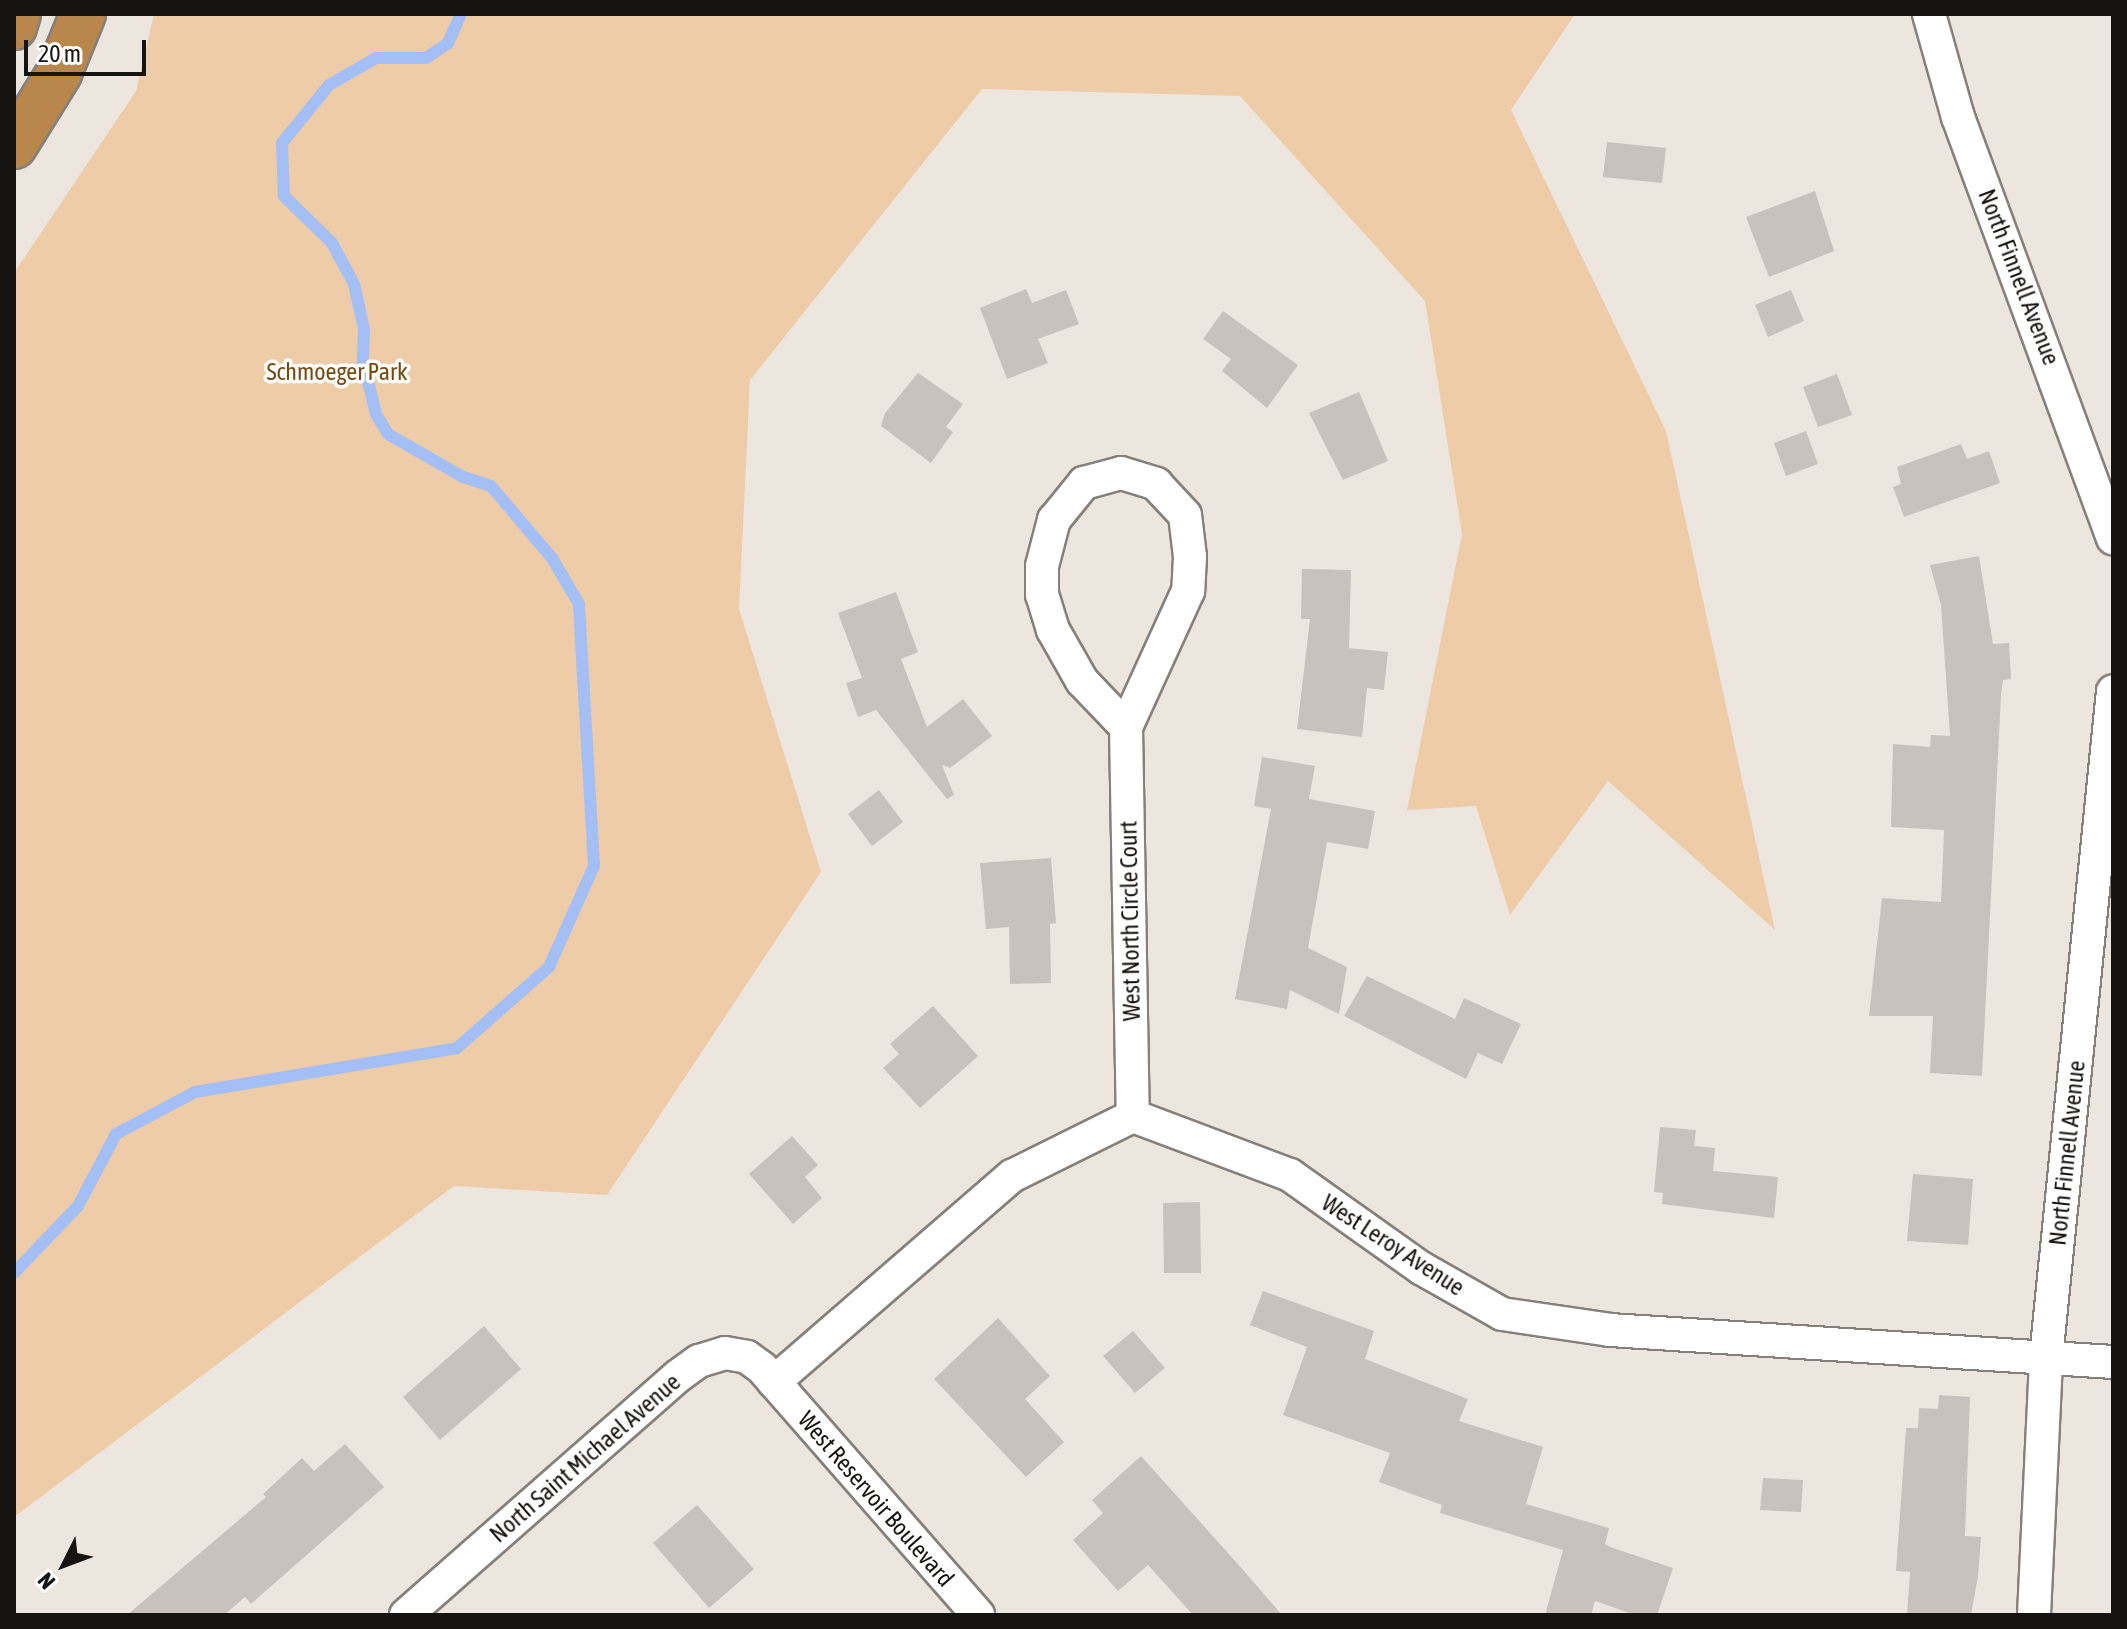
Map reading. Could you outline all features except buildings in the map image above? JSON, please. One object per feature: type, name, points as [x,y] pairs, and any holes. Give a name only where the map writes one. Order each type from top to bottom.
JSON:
[{"type":"highway","points":[[14,27],[18,14]]},
{"type":"highway","points":[[14,146],[59,73],[83,14]]},
{"type":"street","name":"North Finnell Avenue","points":[[1929,14],[1958,117],[2113,538]]},
{"type":"street","name":"West North Circle Court","points":[[1126,727],[1082,681],[1053,630],[1042,595],[1042,566],[1054,520],[1084,483],[1121,473],[1156,484],[1185,515],[1190,557],[1188,591],[1126,727],[1133,1116]]},
{"type":"street","name":"North Finnell Avenue","points":[[2034,1615],[2046,1358],[2113,691]]},
{"type":"street","name":"West Leroy Avenue","points":[[1133,1116],[1290,1175],[1421,1268],[1502,1314],[1610,1330],[2113,1362]]},
{"type":"street","points":[[774,1382],[1012,1176],[1133,1116]]},
{"type":"street","name":"North Saint Michael Avenue","points":[[406,1615],[693,1364],[734,1353],[752,1359],[774,1382]]},
{"type":"street","name":"West Reservoir Boulevard","points":[[774,1382],[978,1615]]},
{"type":"green space","name":"Schmoeger Park","points":[[154,14],[1575,14],[1511,110],[1666,431],[1775,930],[1608,781],[1510,915],[1476,806],[1407,810],[1462,534],[1425,301],[1240,96],[982,89],[750,380],[739,609],[821,872],[607,1195],[454,1186],[14,1517],[14,273],[136,91]]},
{"type":"waterway","points":[[14,1273],[78,1206],[116,1134],[195,1092],[457,1048],[549,967],[594,866],[579,604],[552,558],[491,486],[463,477],[388,434],[376,414],[363,361],[364,329],[354,284],[332,243],[284,196],[282,143],[329,85],[376,58],[426,58],[448,43],[461,14]]}]
